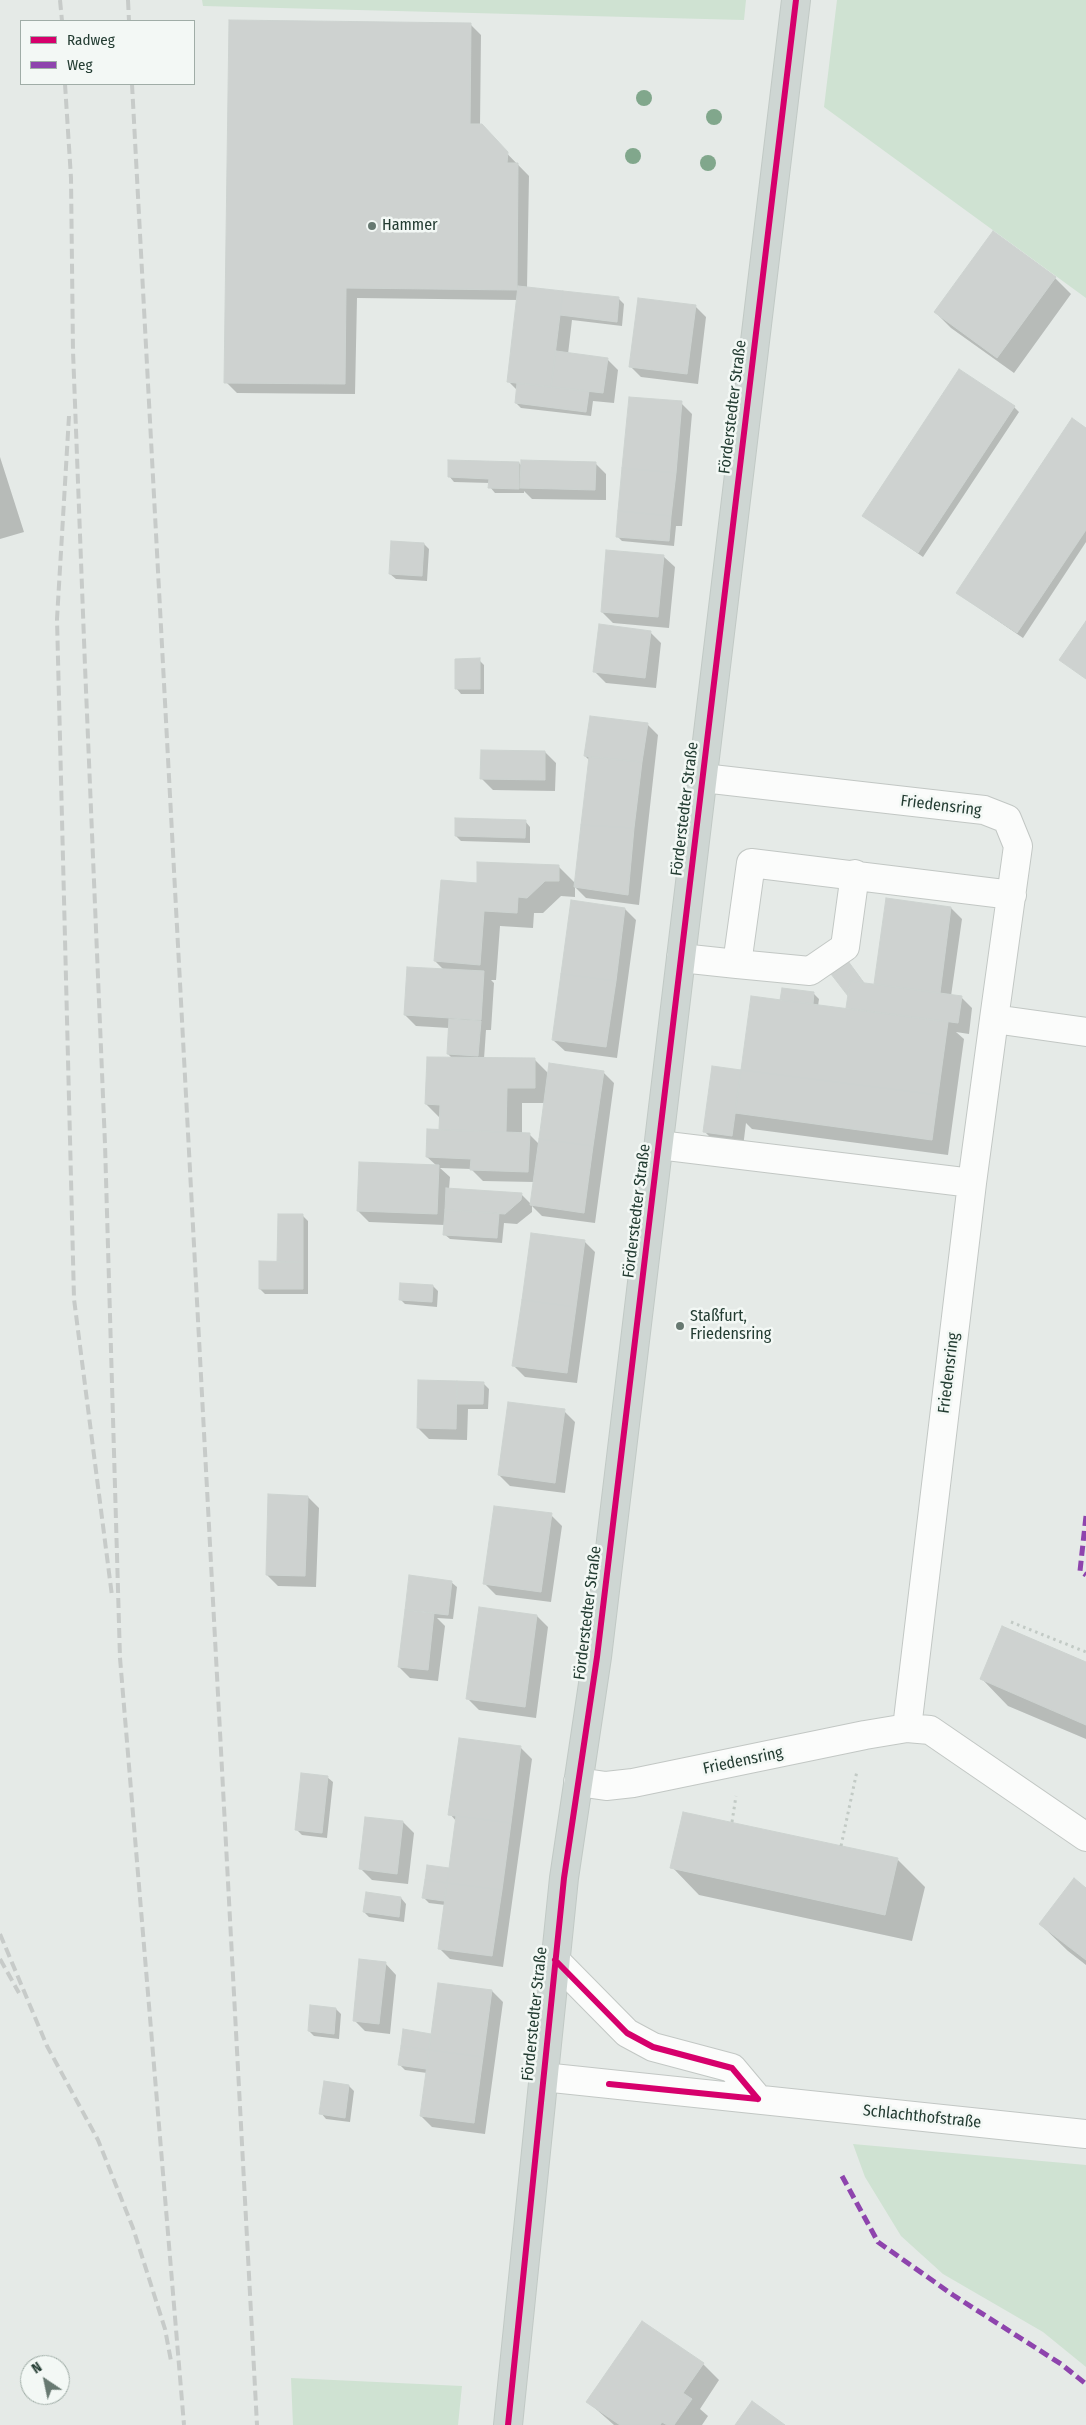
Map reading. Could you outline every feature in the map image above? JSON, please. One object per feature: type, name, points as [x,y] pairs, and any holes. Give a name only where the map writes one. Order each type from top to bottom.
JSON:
[{"type":"main road","name":"Förderstedter Straße","points":[[508,2425],[555,1960],[578,1782],[597,1657],[796,0]]},
{"type":"street","name":"Friedensring","points":[[702,778],[984,810],[1007,819],[1018,846],[972,1183],[907,1728]]},
{"type":"street","points":[[737,964],[751,863],[855,874],[1012,895]]},
{"type":"street","points":[[681,958],[810,971],[845,947],[855,874]]},
{"type":"street","points":[[994,1019],[1086,1032]]},
{"type":"street","points":[[659,1145],[972,1183]]},
{"type":"street","name":"Friedensring","points":[[578,1782],[606,1786],[632,1783],[864,1734],[907,1728],[930,1730],[1086,1837]]},
{"type":"street","points":[[555,1960],[627,2033],[653,2047],[732,2068],[758,2099]]},
{"type":"street","name":"Schlachthofstraße","points":[[542,2077],[1086,2134]]},
{"type":"path","points":[[1011,1622],[1086,1652]]},
{"type":"path","points":[[841,1846],[864,1734]]},
{"type":"green space","points":[[202,0],[746,0],[744,20],[203,6]]},
{"type":"green space","points":[[837,0],[1086,0],[1086,298],[824,107]]},
{"type":"green space","points":[[853,2144],[1086,2165],[1086,2367],[1043,2332],[943,2274],[901,2236],[865,2177]]},
{"type":"green space","points":[[291,2378],[462,2386],[458,2425],[293,2425]]},
{"type":"building","name":"Hammer","points":[[229,20],[471,23],[470,124],[482,124],[508,152],[507,163],[518,163],[517,290],[346,288],[345,384],[224,383]]},
{"type":"building","points":[[993,231],[1056,277],[997,358],[934,312]]},
{"type":"building","points":[[518,286],[563,291],[551,387],[507,382]]},
{"type":"building","points":[[563,291],[619,297],[617,322],[560,315]]},
{"type":"building","points":[[638,298],[696,305],[687,374],[629,367]]},
{"type":"building","points":[[556,351],[608,358],[603,393],[551,387]]},
{"type":"building","points":[[959,369],[1015,406],[918,553],[862,516]]},
{"type":"building","points":[[517,383],[589,391],[586,412],[515,403]]},
{"type":"building","points":[[629,397],[682,401],[676,473],[622,468]]},
{"type":"building","points":[[1072,418],[1086,428],[1086,530],[1017,633],[956,593]]},
{"type":"building","points":[[448,460],[519,462],[519,489],[488,488],[489,479],[448,477]]},
{"type":"building","points":[[521,460],[596,462],[595,490],[520,488]]},
{"type":"building","points":[[622,468],[676,473],[671,516],[618,511]]},
{"type":"building","points":[[618,511],[671,516],[669,541],[616,537]]},
{"type":"building","points":[[391,541],[424,543],[422,576],[389,574]]},
{"type":"building","points":[[606,550],[664,555],[658,617],[601,612]]},
{"type":"building","points":[[1086,621],[1086,679],[1059,660]]},
{"type":"building","points":[[599,624],[651,631],[645,678],[593,672]]},
{"type":"building","points":[[480,658],[480,689],[455,689],[455,659]]},
{"type":"building","points":[[590,716],[648,723],[642,762],[584,756]]},
{"type":"building","points":[[481,750],[545,751],[545,780],[480,779]]},
{"type":"building","points":[[589,757],[642,762],[634,828],[581,825]]},
{"type":"building","points":[[455,818],[526,820],[525,838],[455,836]]},
{"type":"building","points":[[581,825],[634,828],[628,895],[574,887]]},
{"type":"building","points":[[477,862],[559,865],[559,881],[545,881],[527,898],[518,897],[517,913],[484,911],[480,965],[434,961],[441,880],[477,883]]},
{"type":"building","points":[[886,898],[951,907],[940,993],[874,984]]},
{"type":"building","points":[[571,900],[625,908],[616,981],[561,974]]},
{"type":"building","points":[[848,961],[864,983],[850,981],[848,996],[831,974]]},
{"type":"building","points":[[407,967],[484,971],[481,1020],[404,1015]]},
{"type":"building","points":[[561,974],[616,981],[606,1047],[552,1040]]},
{"type":"building","points":[[850,981],[962,996],[958,1023],[846,1008]]},
{"type":"building","points":[[782,988],[814,992],[813,1004],[780,1000]]},
{"type":"building","points":[[751,996],[948,1022],[938,1095],[741,1070]]},
{"type":"building","points":[[449,1019],[481,1021],[478,1056],[447,1054]]},
{"type":"building","points":[[427,1057],[535,1058],[535,1088],[507,1088],[506,1132],[439,1130],[440,1105],[425,1104]]},
{"type":"building","points":[[549,1063],[604,1071],[593,1146],[539,1139]]},
{"type":"building","points":[[712,1066],[741,1070],[732,1136],[703,1132]]},
{"type":"building","points":[[741,1070],[938,1095],[932,1140],[735,1113]]},
{"type":"building","points":[[427,1129],[530,1133],[528,1172],[470,1170],[471,1159],[426,1157]]},
{"type":"building","points":[[539,1139],[593,1146],[584,1213],[530,1205]]},
{"type":"building","points":[[359,1162],[439,1165],[437,1214],[357,1211]]},
{"type":"building","points":[[446,1188],[522,1193],[521,1200],[505,1214],[445,1210]]},
{"type":"building","points":[[445,1210],[499,1213],[497,1238],[443,1235]]},
{"type":"building","points":[[278,1214],[303,1214],[303,1262],[277,1262]]},
{"type":"building","points":[[531,1233],[585,1240],[576,1307],[522,1300]]},
{"type":"building","points":[[259,1261],[303,1262],[303,1289],[259,1289]]},
{"type":"building","points":[[400,1283],[433,1285],[432,1302],[399,1300]]},
{"type":"building","points":[[522,1300],[576,1307],[567,1373],[512,1366]]},
{"type":"building","points":[[418,1380],[457,1381],[456,1429],[417,1428]]},
{"type":"building","points":[[457,1381],[484,1382],[483,1404],[457,1404]]},
{"type":"building","points":[[508,1402],[565,1409],[555,1483],[498,1475]]},
{"type":"building","points":[[268,1494],[308,1496],[305,1576],[266,1575]]},
{"type":"building","points":[[494,1506],[552,1513],[541,1592],[483,1584]]},
{"type":"building","points":[[409,1575],[452,1581],[448,1615],[405,1610]]},
{"type":"building","points":[[479,1607],[537,1615],[525,1707],[466,1699]]},
{"type":"building","points":[[405,1610],[434,1613],[428,1670],[398,1667]]},
{"type":"building","points":[[1002,1626],[1086,1662],[1086,1725],[980,1679]]},
{"type":"building","points":[[459,1738],[521,1746],[511,1823],[448,1815]]},
{"type":"building","points":[[301,1773],[328,1776],[322,1833],[295,1830]]},
{"type":"building","points":[[683,1812],[898,1858],[885,1915],[670,1868]]},
{"type":"building","points":[[456,1816],[511,1823],[502,1890],[447,1883]]},
{"type":"building","points":[[365,1817],[403,1821],[397,1874],[359,1869]]},
{"type":"building","points":[[427,1865],[449,1868],[447,1883],[425,1880]]},
{"type":"building","points":[[1074,1878],[1086,1888],[1086,1960],[1039,1924]]},
{"type":"building","points":[[425,1880],[447,1883],[444,1901],[422,1898]]},
{"type":"building","points":[[447,1883],[502,1890],[492,1956],[438,1949]]},
{"type":"building","points":[[366,1892],[401,1897],[399,1917],[363,1912]]},
{"type":"building","points":[[359,1959],[386,1962],[379,2024],[353,2021]]},
{"type":"building","points":[[438,1983],[492,1990],[483,2057],[429,2050]]},
{"type":"building","points":[[310,2005],[336,2008],[334,2034],[308,2031]]},
{"type":"building","points":[[403,2029],[431,2034],[429,2050],[401,2046]]},
{"type":"building","points":[[401,2046],[429,2050],[426,2069],[398,2065]]},
{"type":"building","points":[[429,2050],[483,2057],[474,2123],[420,2116]]},
{"type":"building","points":[[324,2081],[349,2085],[345,2118],[319,2114]]},
{"type":"building","points":[[642,2321],[704,2363],[683,2393],[692,2399],[674,2425],[667,2425],[662,2422],[660,2425],[620,2425],[586,2402]]},
{"type":"building","points":[[752,2401],[785,2425],[735,2425]]},
{"type":"railway","points":[[60,0],[62,20]]},
{"type":"railway","points":[[128,0],[129,20]]},
{"type":"railway","points":[[65,85],[71,178],[73,351],[105,1144],[120,1658],[184,2425]]},
{"type":"railway","points":[[132,85],[257,2425]]},
{"type":"railway","points":[[69,416],[57,619],[74,1299],[112,1596]]},
{"type":"railway","points":[[0,1934],[47,2046],[98,2140],[133,2228],[165,2329],[171,2361]]},
{"type":"railway","points":[[0,1959],[19,1993]]},
{"type":"marked path","points":[[1086,1516],[1080,1571],[1086,1575]]},
{"type":"marked path","points":[[842,2176],[878,2242],[953,2295],[1061,2364],[1086,2384]]},
{"type":"cycle path","points":[[508,2425],[564,1878],[597,1657],[796,0]]},
{"type":"cycle path","points":[[555,1960],[627,2033],[653,2047],[732,2068],[758,2099]]},
{"type":"cycle path","points":[[609,2084],[758,2099]]},
{"type":"place","name":"Hammer","points":[[372,226]]},
{"type":"place","name":"Staßfurt, Friedensring","points":[[680,1326]]}]
